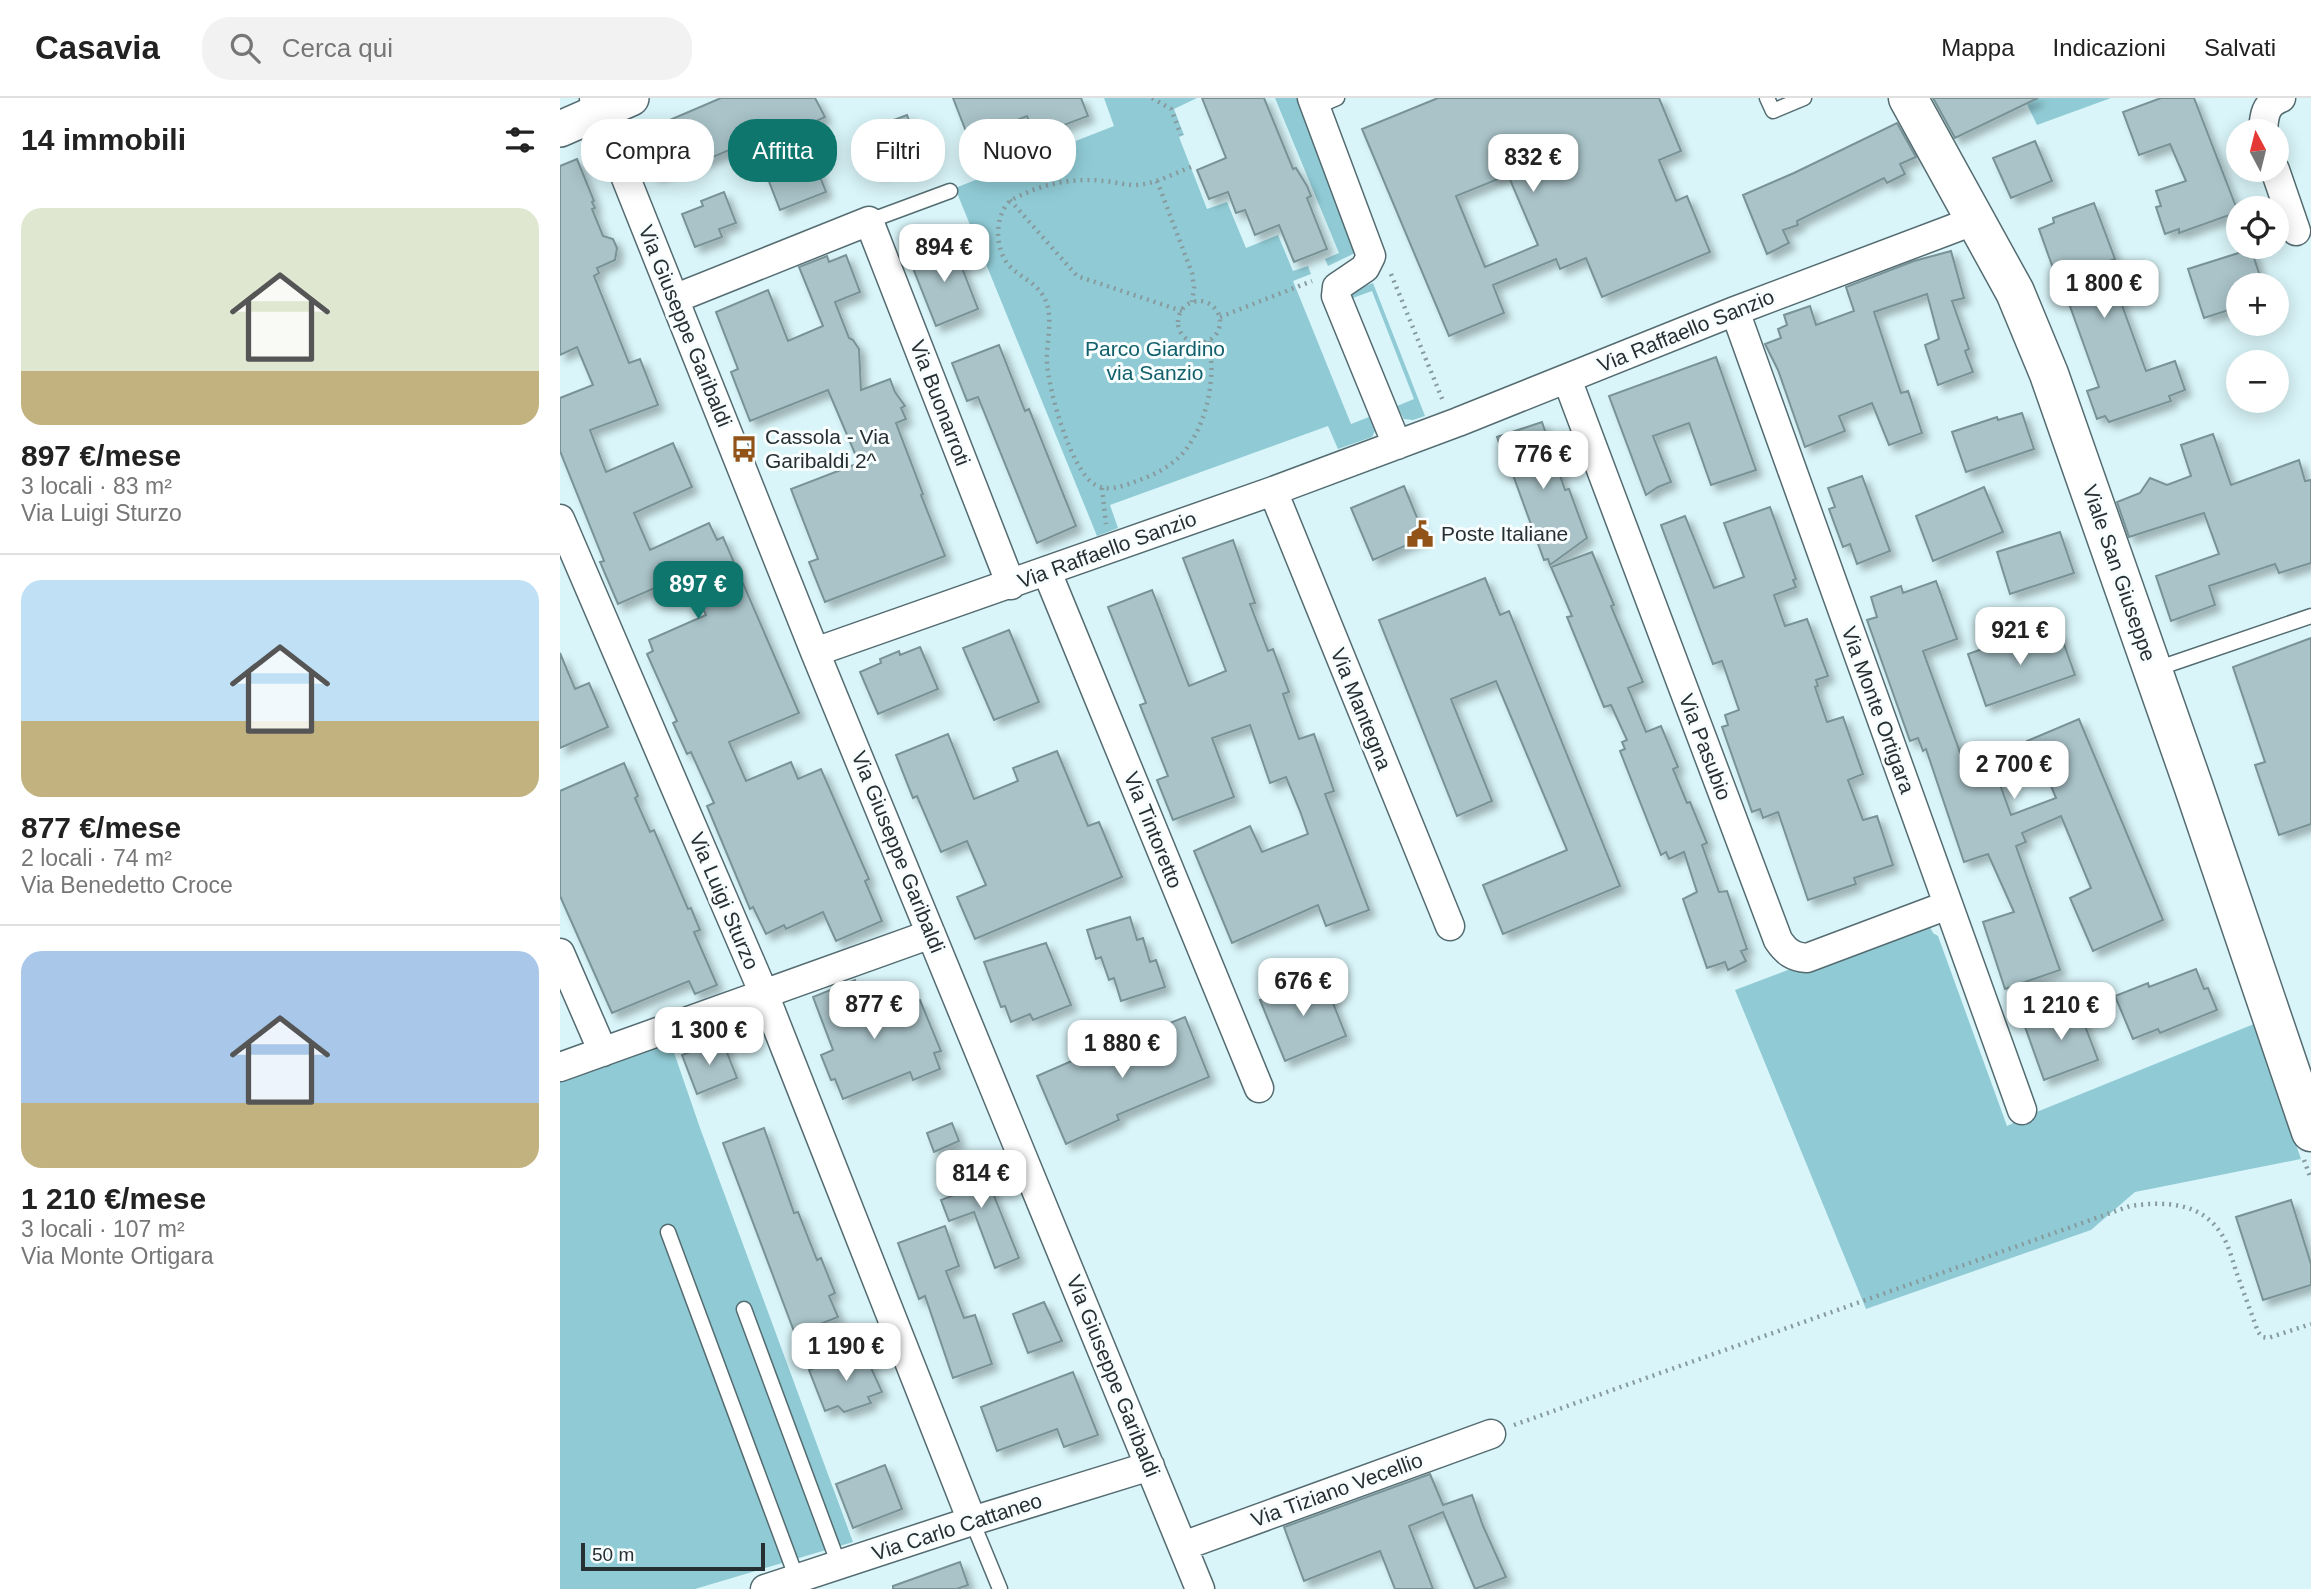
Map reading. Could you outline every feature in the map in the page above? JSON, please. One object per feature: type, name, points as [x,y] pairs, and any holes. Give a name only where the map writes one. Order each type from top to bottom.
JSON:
[{"type":"main road","name":"Viale San Giuseppe","points":[[1908,98],[2015,292],[2049,374],[2152,670],[2300,1062],[2311,1132]]},
{"type":"street","points":[[560,129],[597,105],[631,98]]},
{"type":"street","points":[[2264,119],[2269,105],[2281,98]]},
{"type":"street","points":[[1322,101],[1371,256],[1365,268],[1340,295],[1397,445]]},
{"type":"street","name":"Via Giuseppe Garibaldi","points":[[597,105],[816,652],[1200,1589]]},
{"type":"street","points":[[2278,182],[2296,232]]},
{"type":"street","name":"Via Raffaello Sanzio","points":[[816,652],[1011,585],[1397,445],[1735,311],[1976,220]]},
{"type":"street","points":[[674,299],[869,221]]},
{"type":"street","name":"Via Buonarroti","points":[[869,221],[1011,585]]},
{"type":"street","name":"Via Monte Ortigara","points":[[1735,311],[2022,1110]]},
{"type":"street","name":"Via Pasubio","points":[[1567,379],[1783,948],[1797,957],[1807,958],[1948,905]]},
{"type":"street","name":"Via Mantegna","points":[[1273,491],[1450,926]]},
{"type":"street","name":"Via Luigi Sturzo","points":[[560,519],[764,994],[972,1521]]},
{"type":"street","name":"Via Tintoretto","points":[[1046,572],[1259,1088]]},
{"type":"street","points":[[560,1067],[931,934]]},
{"type":"street","points":[[560,953],[603,1052]]},
{"type":"street","name":"Via Tiziano Vecellio","points":[[1183,1546],[1491,1434]]},
{"type":"street","name":"Via Carlo Cattaneo","points":[[765,1589],[1150,1466]]},
{"type":"lane","points":[[1767,98],[1773,111],[1804,98]]},
{"type":"lane","points":[[869,221],[950,191]]},
{"type":"lane","points":[[2152,670],[2311,616]]},
{"type":"lane","points":[[668,1233],[797,1579]]},
{"type":"lane","points":[[744,1309],[839,1565]]},
{"type":"lane","points":[[972,1521],[1000,1589]]},
{"type":"path","points":[[1152,98],[1171,108],[1181,135]]},
{"type":"path","points":[[1191,167],[1157,181],[1138,185],[1103,181],[1059,182],[1038,188],[1010,200],[1001,212],[999,244],[1007,263],[1036,286],[1045,299],[1049,313],[1046,360],[1054,405],[1074,455],[1089,481],[1102,488],[1123,486],[1151,476],[1183,452],[1203,414],[1212,379],[1209,341]]},
{"type":"path","points":[[1157,181],[1192,273],[1192,302]]},
{"type":"path","points":[[1010,200],[1077,276],[1182,310]]},
{"type":"path","points":[[1220,317],[1327,275],[1340,295]]},
{"type":"path","points":[[1199,301],[1212,306],[1220,317],[1219,331],[1209,341],[1195,343],[1183,336],[1178,324],[1182,310],[1192,302],[1199,301]]},
{"type":"path","points":[[1102,488],[1107,532]]},
{"type":"path","points":[[1491,1434],[2130,1206],[2156,1202],[2182,1205],[2198,1213],[2212,1223],[2223,1236],[2258,1332],[2262,1336],[2268,1338],[2311,1324]]},
{"type":"green space","name":"Parco Giardino via Sanzio","points":[[1104,98],[1197,98],[1174,109],[1184,135],[1179,137],[1207,209],[1227,202],[1246,248],[1278,235],[1293,271],[1308,266],[1311,274],[1293,281],[1351,424],[1369,417],[1375,431],[1372,437],[1338,449],[1328,426],[1110,505],[1118,528],[1097,536],[955,188],[970,182],[1076,182],[1076,141],[1114,126]]},
{"type":"green space","points":[[1275,98],[1301,98],[1355,253],[1328,266],[1325,259],[1339,253]]},
{"type":"green space","points":[[2024,98],[2111,98],[2037,125]]},
{"type":"green space","points":[[1373,283],[1425,416],[1413,420],[1404,419],[1397,406],[1414,399],[1372,291],[1350,299],[1348,293]]},
{"type":"green space","points":[[1907,925],[1929,925],[1938,936],[2007,1126],[2254,1024],[2301,1159],[2135,1192],[2091,1230],[1866,1309],[1735,990]]},
{"type":"green space","points":[[668,1035],[853,1542],[695,1589],[560,1589],[560,1074]]},
{"type":"building","points":[[721,98],[815,98],[825,117],[728,119],[728,151],[714,156],[714,119],[672,119]]},
{"type":"building","points":[[953,98],[1081,98],[1088,116],[1076,121],[1028,119],[1027,116],[1019,119],[961,119]]},
{"type":"building","points":[[1202,98],[1264,98],[1293,169],[1296,168],[1307,186],[1311,196],[1307,198],[1327,249],[1294,262],[1279,225],[1255,235],[1245,210],[1236,213],[1228,192],[1209,199],[1197,170],[1226,158]]},
{"type":"building","points":[[1438,98],[1659,98],[1681,151],[1659,160],[1676,201],[1687,196],[1710,252],[1602,297],[1586,258],[1560,269],[1556,259],[1493,285],[1504,313],[1449,336],[1362,129]],"holes":[[[1508,175],[1538,245],[1485,267],[1456,196]]]},
{"type":"building","points":[[1933,98],[2038,98],[1955,138]]},
{"type":"building","points":[[2161,98],[2194,98],[2232,196],[2226,196],[2226,216],[2179,233],[2179,229],[2165,234],[2156,207],[2161,206],[2156,191],[2186,181],[2170,144],[2139,155],[2123,112]]},
{"type":"building","points":[[1897,123],[1916,157],[1900,164],[1905,174],[1887,183],[1884,178],[1797,221],[1798,225],[1783,230],[1789,243],[1767,254],[1743,195]]},
{"type":"building","points":[[2035,141],[2052,181],[2011,198],[1993,158]]},
{"type":"building","points":[[577,159],[581,169],[581,182],[586,182],[594,201],[592,202],[595,208],[592,209],[603,236],[613,239],[617,248],[615,260],[597,268],[599,273],[594,276],[629,363],[640,359],[658,405],[590,430],[606,472],[673,443],[692,487],[634,513],[650,550],[709,523],[717,540],[723,537],[799,713],[729,742],[746,781],[791,762],[798,779],[821,769],[869,879],[865,881],[882,921],[836,941],[823,912],[786,929],[784,925],[766,934],[753,907],[750,909],[707,806],[714,803],[691,752],[687,754],[673,723],[677,721],[647,654],[653,651],[649,640],[706,615],[687,574],[618,604],[600,562],[604,561],[560,451],[560,398],[593,385],[577,347],[560,355],[560,166]]},
{"type":"building","points":[[769,182],[822,182],[826,192],[780,210]]},
{"type":"building","points":[[724,192],[736,223],[719,229],[722,237],[695,247],[682,214],[703,206],[701,201]]},
{"type":"building","points":[[2094,203],[2115,259],[2092,267],[2104,303],[2119,297],[2146,371],[2175,361],[2185,390],[2169,396],[2171,401],[2109,422],[2105,416],[2097,419],[2087,391],[2099,387],[2039,229],[2054,223],[2053,218]]},
{"type":"building","points":[[952,242],[978,309],[936,326],[909,258]]},
{"type":"building","points":[[1951,251],[1964,298],[1952,301],[1969,349],[1965,351],[1973,372],[1938,385],[1925,345],[1939,339],[1927,294],[1874,312],[1901,393],[1908,391],[1922,433],[1889,445],[1872,403],[1839,416],[1845,431],[1805,447],[1778,370],[1765,344],[1781,338],[1778,329],[1787,325],[1784,315],[1810,306],[1816,325],[1854,311],[1846,287],[1914,261]]},
{"type":"building","points":[[846,255],[860,292],[835,302],[849,338],[859,349],[861,390],[890,379],[905,406],[901,408],[906,419],[896,423],[945,556],[825,602],[809,562],[818,559],[791,489],[859,463],[828,390],[750,421],[731,372],[738,369],[716,312],[768,290],[788,341],[823,326],[799,267],[827,256],[829,262]]},
{"type":"building","points":[[2226,257],[2254,259],[2259,273],[2226,273],[2226,311],[2204,318],[2188,269]]},
{"type":"building","points":[[999,345],[1025,411],[1029,409],[1076,526],[1037,543],[978,397],[967,401],[952,363]]},
{"type":"building","points":[[1716,357],[1756,470],[1711,485],[1689,423],[1653,436],[1671,482],[1646,495],[1609,396]]},
{"type":"building","points":[[2022,413],[2034,449],[1966,472],[1952,432],[1997,417],[1998,420]]},
{"type":"building","points":[[1542,422],[1565,490],[1569,489],[1587,538],[1550,565],[1548,559],[1544,560],[1497,437]]},
{"type":"building","points":[[2213,434],[2231,485],[2299,460],[2305,481],[2311,480],[2311,563],[2279,573],[2275,564],[2209,586],[2215,605],[2171,621],[2156,576],[2219,554],[2204,513],[2129,537],[2117,502],[2140,493],[2150,478],[2167,485],[2191,476],[2181,445]]},
{"type":"building","points":[[1862,476],[1890,551],[1857,564],[1850,544],[1843,547],[1829,509],[1835,507],[1828,488]]},
{"type":"building","points":[[1404,486],[1425,537],[1373,560],[1351,508]]},
{"type":"building","points":[[1984,487],[2003,532],[1933,561],[1916,516]]},
{"type":"building","points":[[1770,507],[1796,579],[1793,580],[1796,587],[1774,595],[1785,626],[1807,619],[1828,676],[1816,680],[1818,686],[1815,687],[1827,722],[1843,717],[1863,774],[1848,780],[1863,820],[1877,816],[1893,865],[1854,878],[1856,884],[1808,900],[1778,812],[1763,818],[1760,809],[1752,812],[1722,727],[1728,725],[1725,715],[1739,710],[1722,661],[1713,664],[1661,525],[1685,516],[1714,588],[1744,577],[1724,523]]},
{"type":"building","points":[[2060,532],[2074,573],[2010,594],[1997,552]]},
{"type":"building","points":[[1233,540],[1255,603],[1250,604],[1268,651],[1273,649],[1289,692],[1283,694],[1299,739],[1314,734],[1334,791],[1325,794],[1369,910],[1326,926],[1318,905],[1232,943],[1194,851],[1250,826],[1262,852],[1308,834],[1300,811],[1286,777],[1270,783],[1250,725],[1212,738],[1234,797],[1173,820],[1157,780],[1168,776],[1140,705],[1146,703],[1108,607],[1152,590],[1189,686],[1226,671],[1183,558]]},
{"type":"building","points":[[1592,552],[1643,682],[1628,688],[1646,732],[1661,726],[1678,767],[1673,769],[1707,843],[1702,845],[1719,892],[1727,891],[1747,949],[1741,951],[1746,961],[1728,970],[1725,962],[1707,968],[1683,899],[1697,892],[1684,852],[1669,859],[1666,852],[1661,855],[1620,751],[1625,749],[1622,742],[1627,740],[1611,705],[1604,707],[1567,617],[1572,616],[1551,567]]},
{"type":"building","points":[[1485,578],[1500,615],[1509,611],[1620,886],[1503,934],[1483,885],[1567,850],[1496,681],[1451,699],[1492,801],[1457,816],[1379,620]]},
{"type":"building","points":[[1936,581],[1957,639],[1923,651],[1968,774],[1993,765],[2011,815],[2056,798],[2040,759],[2036,761],[2027,741],[2079,719],[2163,920],[2093,951],[2070,898],[2091,888],[2061,816],[2022,833],[2026,842],[2016,846],[2060,970],[2005,989],[1983,922],[2014,912],[1988,854],[1964,862],[1926,749],[1923,751],[1918,738],[1910,741],[1867,620],[1877,617],[1871,597],[1901,586],[1903,593]]},
{"type":"building","points":[[1009,630],[1039,702],[994,720],[963,648]]},
{"type":"building","points":[[2060,633],[2075,675],[1986,706],[1968,654],[2024,634],[2028,644]]},
{"type":"building","points":[[2311,638],[2311,824],[2279,835],[2255,765],[2265,762],[2233,667]]},
{"type":"building","points":[[920,647],[938,689],[878,714],[860,672],[899,651],[900,655]]},
{"type":"building","points":[[560,653],[575,689],[589,683],[608,727],[560,748]]},
{"type":"building","points":[[948,734],[974,799],[1018,781],[1013,768],[1057,751],[1088,826],[1099,822],[1122,877],[975,939],[957,897],[986,885],[967,841],[941,852],[917,796],[913,798],[896,755]]},
{"type":"building","points":[[624,763],[650,832],[654,830],[688,909],[691,908],[700,930],[694,932],[717,985],[695,994],[689,981],[612,1013],[560,896],[560,791]]},
{"type":"building","points":[[1130,917],[1137,940],[1143,938],[1150,962],[1156,960],[1165,987],[1121,1001],[1114,978],[1109,980],[1101,957],[1096,959],[1087,930]]},
{"type":"building","points":[[1046,943],[1071,1005],[1033,1020],[1030,1014],[1011,1022],[1005,1006],[1001,1007],[984,962]]},
{"type":"building","points":[[2196,969],[2217,1010],[2160,1033],[2158,1029],[2133,1039],[2115,996],[2148,983],[2149,987]]},
{"type":"building","points":[[1322,975],[1346,1036],[1285,1061],[1260,1000]]},
{"type":"building","points":[[855,980],[871,1020],[920,1000],[941,1051],[934,1053],[940,1069],[913,1080],[910,1072],[843,1099],[835,1079],[831,1080],[821,1055],[833,1050],[813,997]]},
{"type":"building","points":[[2077,1005],[2098,1060],[2044,1080],[2024,1024]]},
{"type":"building","points":[[1185,1017],[1209,1077],[1117,1115],[1119,1120],[1066,1144],[1037,1076],[1090,1053],[1093,1062],[1154,1036],[1152,1030]]},
{"type":"building","points":[[722,1040],[737,1078],[697,1094],[682,1055]]},
{"type":"building","points":[[952,1123],[959,1141],[934,1152],[927,1133]]},
{"type":"building","points":[[764,1128],[794,1213],[798,1212],[817,1260],[821,1258],[835,1293],[829,1296],[838,1317],[795,1334],[723,1143]]},
{"type":"building","points":[[978,1156],[1019,1258],[995,1268],[974,1212],[949,1221],[941,1200],[962,1192],[951,1167]]},
{"type":"building","points":[[2291,1200],[2311,1264],[2311,1285],[2263,1300],[2236,1217]]},
{"type":"building","points":[[945,1226],[959,1266],[946,1271],[964,1318],[975,1315],[992,1364],[953,1378],[925,1296],[919,1299],[898,1243]]},
{"type":"building","points":[[1044,1302],[1062,1341],[1028,1353],[1013,1314]]},
{"type":"building","points":[[863,1350],[882,1392],[868,1397],[871,1403],[844,1412],[838,1406],[825,1411],[809,1370]]},
{"type":"building","points":[[1073,1372],[1098,1435],[1064,1447],[1057,1429],[997,1451],[981,1407]]},
{"type":"building","points":[[885,1465],[902,1509],[853,1528],[836,1484]]},
{"type":"building","points":[[1430,1474],[1443,1505],[1472,1495],[1506,1577],[1475,1589],[1443,1512],[1409,1526],[1433,1589],[1395,1589],[1380,1551],[1304,1581],[1284,1527]]},
{"type":"building","points":[[960,1562],[968,1585],[957,1589],[893,1589],[893,1586]]},
{"type":"place","name":"Cassola - Via Garibaldi 2^","points":[[744,449]]},
{"type":"place","name":"Poste Italiane","points":[[1420,534]]}]
